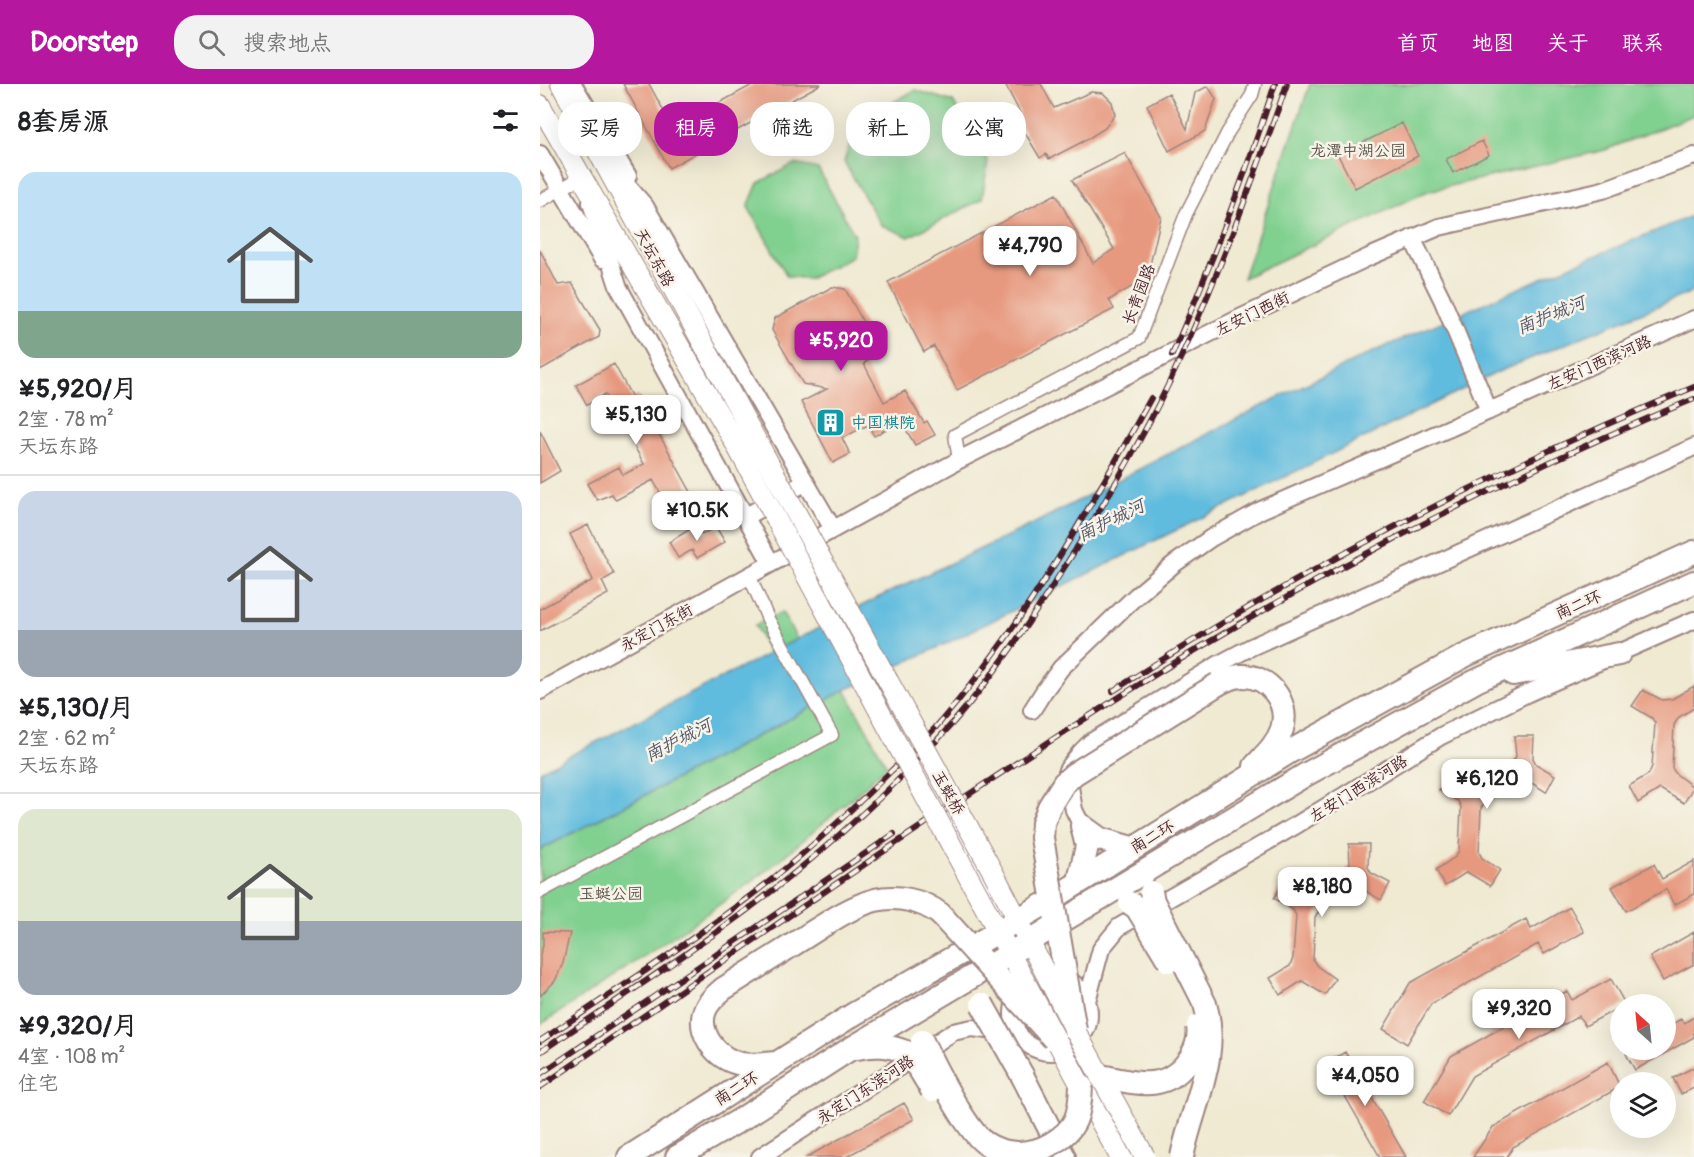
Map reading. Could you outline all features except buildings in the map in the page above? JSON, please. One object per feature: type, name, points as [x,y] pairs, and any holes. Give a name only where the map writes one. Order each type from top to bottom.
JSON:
[{"type":"highway","name":"南二环","points":[[629,1157],[854,1014],[1041,906],[1291,752],[1464,656],[1694,552]]},
{"type":"highway","name":"南二环","points":[[677,1157],[1100,897],[1305,776],[1476,681],[1694,582]]},
{"type":"highway","points":[[1476,681],[1619,654]]},
{"type":"highway","points":[[1077,1034],[1043,854],[1043,823],[1049,807],[1064,783],[1074,774],[1218,684],[1241,676],[1260,680],[1269,685],[1276,692],[1284,710],[1282,730],[1275,743],[1240,783]]},
{"type":"highway","points":[[1082,826],[1100,839],[1132,848]]},
{"type":"highway","points":[[1080,881],[1087,846],[1082,826]]},
{"type":"highway","points":[[1161,861],[1151,892],[1153,901],[1196,982],[1210,1022],[1210,1051],[1182,1157]]},
{"type":"highway","points":[[1100,897],[1114,897],[1137,908],[1189,994],[1196,1012],[1199,1034],[1196,1049],[1185,1066],[1180,1072],[1166,1080],[1151,1084],[1101,1076]]},
{"type":"highway","points":[[777,1063],[747,1065],[733,1062],[717,1052],[706,1036],[703,1023],[705,1011],[711,999],[830,921],[875,900],[903,898],[931,907],[940,914],[1064,1048]]},
{"type":"highway","points":[[986,968],[974,983],[982,1004],[1064,1157]]},
{"type":"highway","points":[[982,1004],[967,987],[948,991],[926,1010],[914,1046],[920,1070],[956,1132],[983,1157]]},
{"type":"highway","points":[[847,1051],[869,1045],[914,1046],[933,1063],[969,1126],[984,1142],[1003,1152],[1037,1151],[1062,1137],[1080,1112],[1080,1086]]},
{"type":"main road","name":"天坛东路","points":[[561,84],[570,102]]},
{"type":"main road","name":"天坛东路","points":[[540,105],[733,439]]},
{"type":"main road","name":"天坛东路","points":[[599,156],[750,429]]},
{"type":"main road","name":"玉蜓桥","points":[[750,429],[988,864],[1144,1157]]},
{"type":"main road","name":"玉蜓桥","points":[[733,439],[1064,1048],[1080,1086],[1120,1157]]},
{"type":"street","points":[[573,84],[832,529]]},
{"type":"street","name":"长青园路","points":[[959,460],[955,435],[1139,338],[1186,214],[1228,132],[1252,95],[1255,84]]},
{"type":"street","points":[[540,154],[618,286],[771,563]]},
{"type":"street","points":[[602,156],[645,206]]},
{"type":"street","name":"左安门西街","points":[[803,545],[959,460],[1240,318],[1412,238],[1439,227],[1603,190],[1694,156]]},
{"type":"street","points":[[540,201],[582,177],[618,286]]},
{"type":"street","points":[[1412,238],[1442,299],[1489,411]]},
{"type":"street","name":"左安门西滨河路","points":[[1032,710],[1061,668],[1119,612],[1174,564],[1211,538],[1261,510],[1694,319]]},
{"type":"street","points":[[1082,826],[1074,810],[1067,770],[1091,742],[1251,647],[1694,447]]},
{"type":"street","points":[[745,517],[806,482]]},
{"type":"street","points":[[803,545],[1030,968],[1046,976]]},
{"type":"street","name":"永定门东街","points":[[540,691],[803,545]]},
{"type":"street","points":[[540,892],[832,735],[768,619],[749,575]]},
{"type":"street","name":"左安门西滨河路","points":[[1087,1002],[1101,949],[1119,927],[1298,825],[1441,736],[1528,693],[1694,620]]},
{"type":"street","points":[[1026,985],[1030,968]]},
{"type":"street","points":[[1046,976],[1056,976],[1075,984],[1087,1002],[1089,1014],[1086,1026],[1077,1034],[1071,1045],[1048,1051],[1037,1049],[1027,1043],[1018,1034],[1013,1015],[1018,994],[1026,985],[1046,976]]},
{"type":"street","name":"永定门东滨河路","points":[[760,1157],[953,1032],[972,1028],[1018,1034]]},
{"type":"street","points":[[1064,1048],[1130,1157]]},
{"type":"green space","name":"龙潭中湖公园","points":[[1310,84],[1694,84],[1694,115],[1605,150],[1428,191],[1243,278]]},
{"type":"green space","points":[[915,90],[953,102],[942,102],[942,156],[985,156],[988,161],[982,199],[909,237],[881,225],[844,162],[846,156],[930,156],[930,102],[893,102]]},
{"type":"green space","points":[[794,164],[818,169],[855,236],[852,256],[809,279],[787,276],[748,207],[758,183]]},
{"type":"green space","name":"玉蜓公园","points":[[782,612],[829,697],[845,690],[887,766],[814,831],[757,877],[540,1025],[540,850],[800,714],[755,625]]},
{"type":"water","name":"南护城河","points":[[1694,215],[1694,291],[1500,371],[943,645],[845,690],[540,850],[540,771],[877,598],[1033,524],[1277,398],[1377,350]]},
{"type":"railway","points":[[1172,355],[1227,221],[1275,84]]},
{"type":"railway","points":[[540,1052],[693,949],[795,873],[894,784],[940,737],[986,683],[1027,625],[1084,536],[1156,409],[1217,272],[1287,84]]},
{"type":"railway","points":[[1113,691],[1253,605],[1396,526],[1544,453],[1694,387]]},
{"type":"railway","points":[[540,1041],[720,919],[764,886],[802,855],[931,733],[997,650],[1052,568],[1151,398]]},
{"type":"railway","points":[[540,1087],[976,790],[1192,652],[1331,573],[1475,498],[1548,463],[1694,399]]},
{"type":"railway","points":[[540,1074],[894,834]]},
{"type":"place","name":"中国棋院","points":[[830,422]]}]
